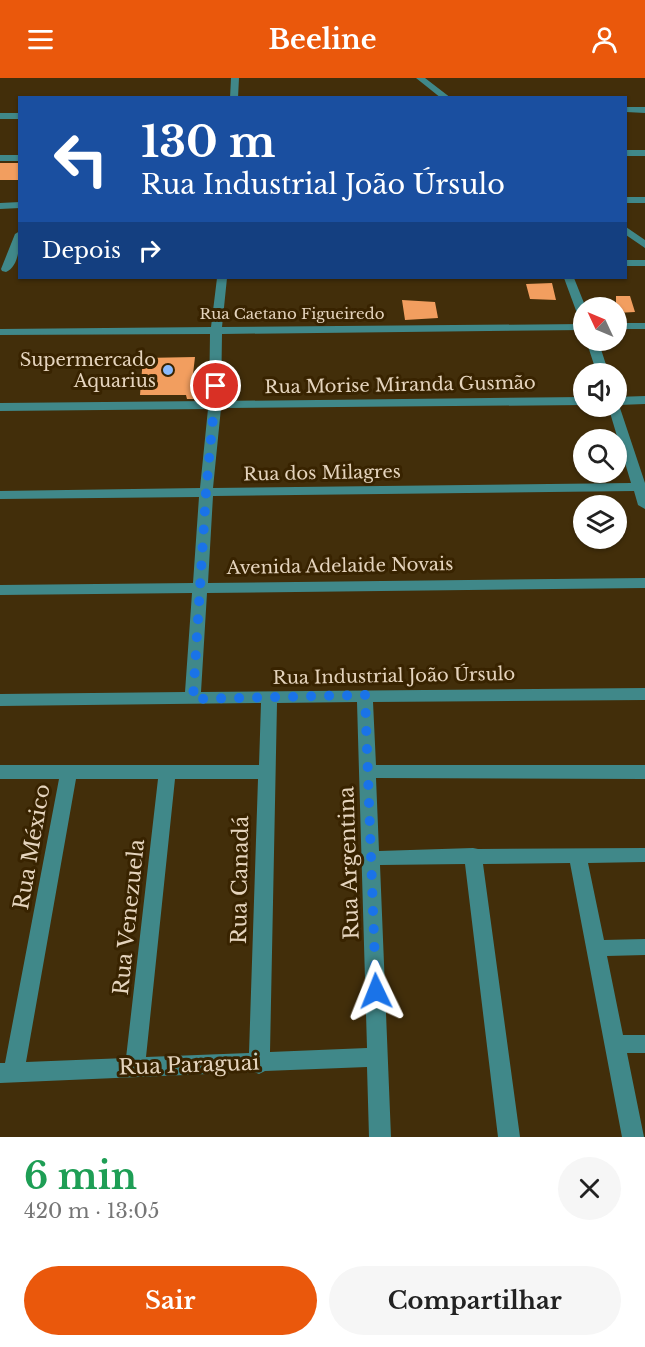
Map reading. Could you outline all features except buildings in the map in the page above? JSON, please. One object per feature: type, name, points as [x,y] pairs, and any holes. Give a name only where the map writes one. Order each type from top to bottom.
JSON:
[{"type":"street","points":[[234,96],[235,78]]},
{"type":"street","points":[[420,78],[444,96]]},
{"type":"street","points":[[627,110],[645,110]]},
{"type":"street","points":[[0,116],[18,116]]},
{"type":"street","points":[[627,153],[645,153]]},
{"type":"street","points":[[0,158],[18,158]]},
{"type":"street","points":[[627,200],[645,200]]},
{"type":"street","points":[[0,206],[18,205]]},
{"type":"street","points":[[627,231],[645,244]]},
{"type":"street","points":[[3,269],[18,238]]},
{"type":"street","points":[[627,263],[645,263]]},
{"type":"street","points":[[193,699],[206,492],[215,405],[216,330],[222,279]]},
{"type":"street","points":[[569,279],[576,297]]},
{"type":"street","points":[[627,326],[645,326]]},
{"type":"street","name":"Rua Caetano Figueiredo","points":[[0,332],[573,327]]},
{"type":"street","points":[[627,401],[645,400]]},
{"type":"street","name":"Rua Morise Miranda Gusmão","points":[[0,407],[573,401]]},
{"type":"street","points":[[618,417],[642,487],[645,505]]},
{"type":"street","name":"Rua dos Milagres","points":[[0,495],[642,487]]},
{"type":"street","name":"Avenida Adelaide Novais","points":[[0,590],[645,583]]},
{"type":"street","name":"Rua Industrial João Úrsulo","points":[[0,700],[645,694]]},
{"type":"street","name":"Rua Argentina","points":[[365,695],[380,1137]]},
{"type":"street","name":"Rua Canadá","points":[[259,1064],[265,772],[269,697]]},
{"type":"street","name":"Rua México","points":[[7,1072],[69,771]]},
{"type":"street","points":[[368,771],[645,772]]},
{"type":"street","points":[[0,772],[265,772]]},
{"type":"street","name":"Rua Venezuela","points":[[135,1066],[167,772]]},
{"type":"street","points":[[473,855],[509,1137]]},
{"type":"street","points":[[371,858],[473,855],[645,855]]},
{"type":"street","points":[[578,856],[633,1137]]},
{"type":"street","points":[[596,948],[645,947]]},
{"type":"street","points":[[615,1044],[645,1044]]},
{"type":"street","name":"Rua Paraguai","points":[[7,1072],[379,1058]]},
{"type":"place","name":"Supermercado Aquarius","points":[[168,370]]},
{"type":"route","points":[[216,386],[206,492],[193,699],[365,695],[376,991]]}]
